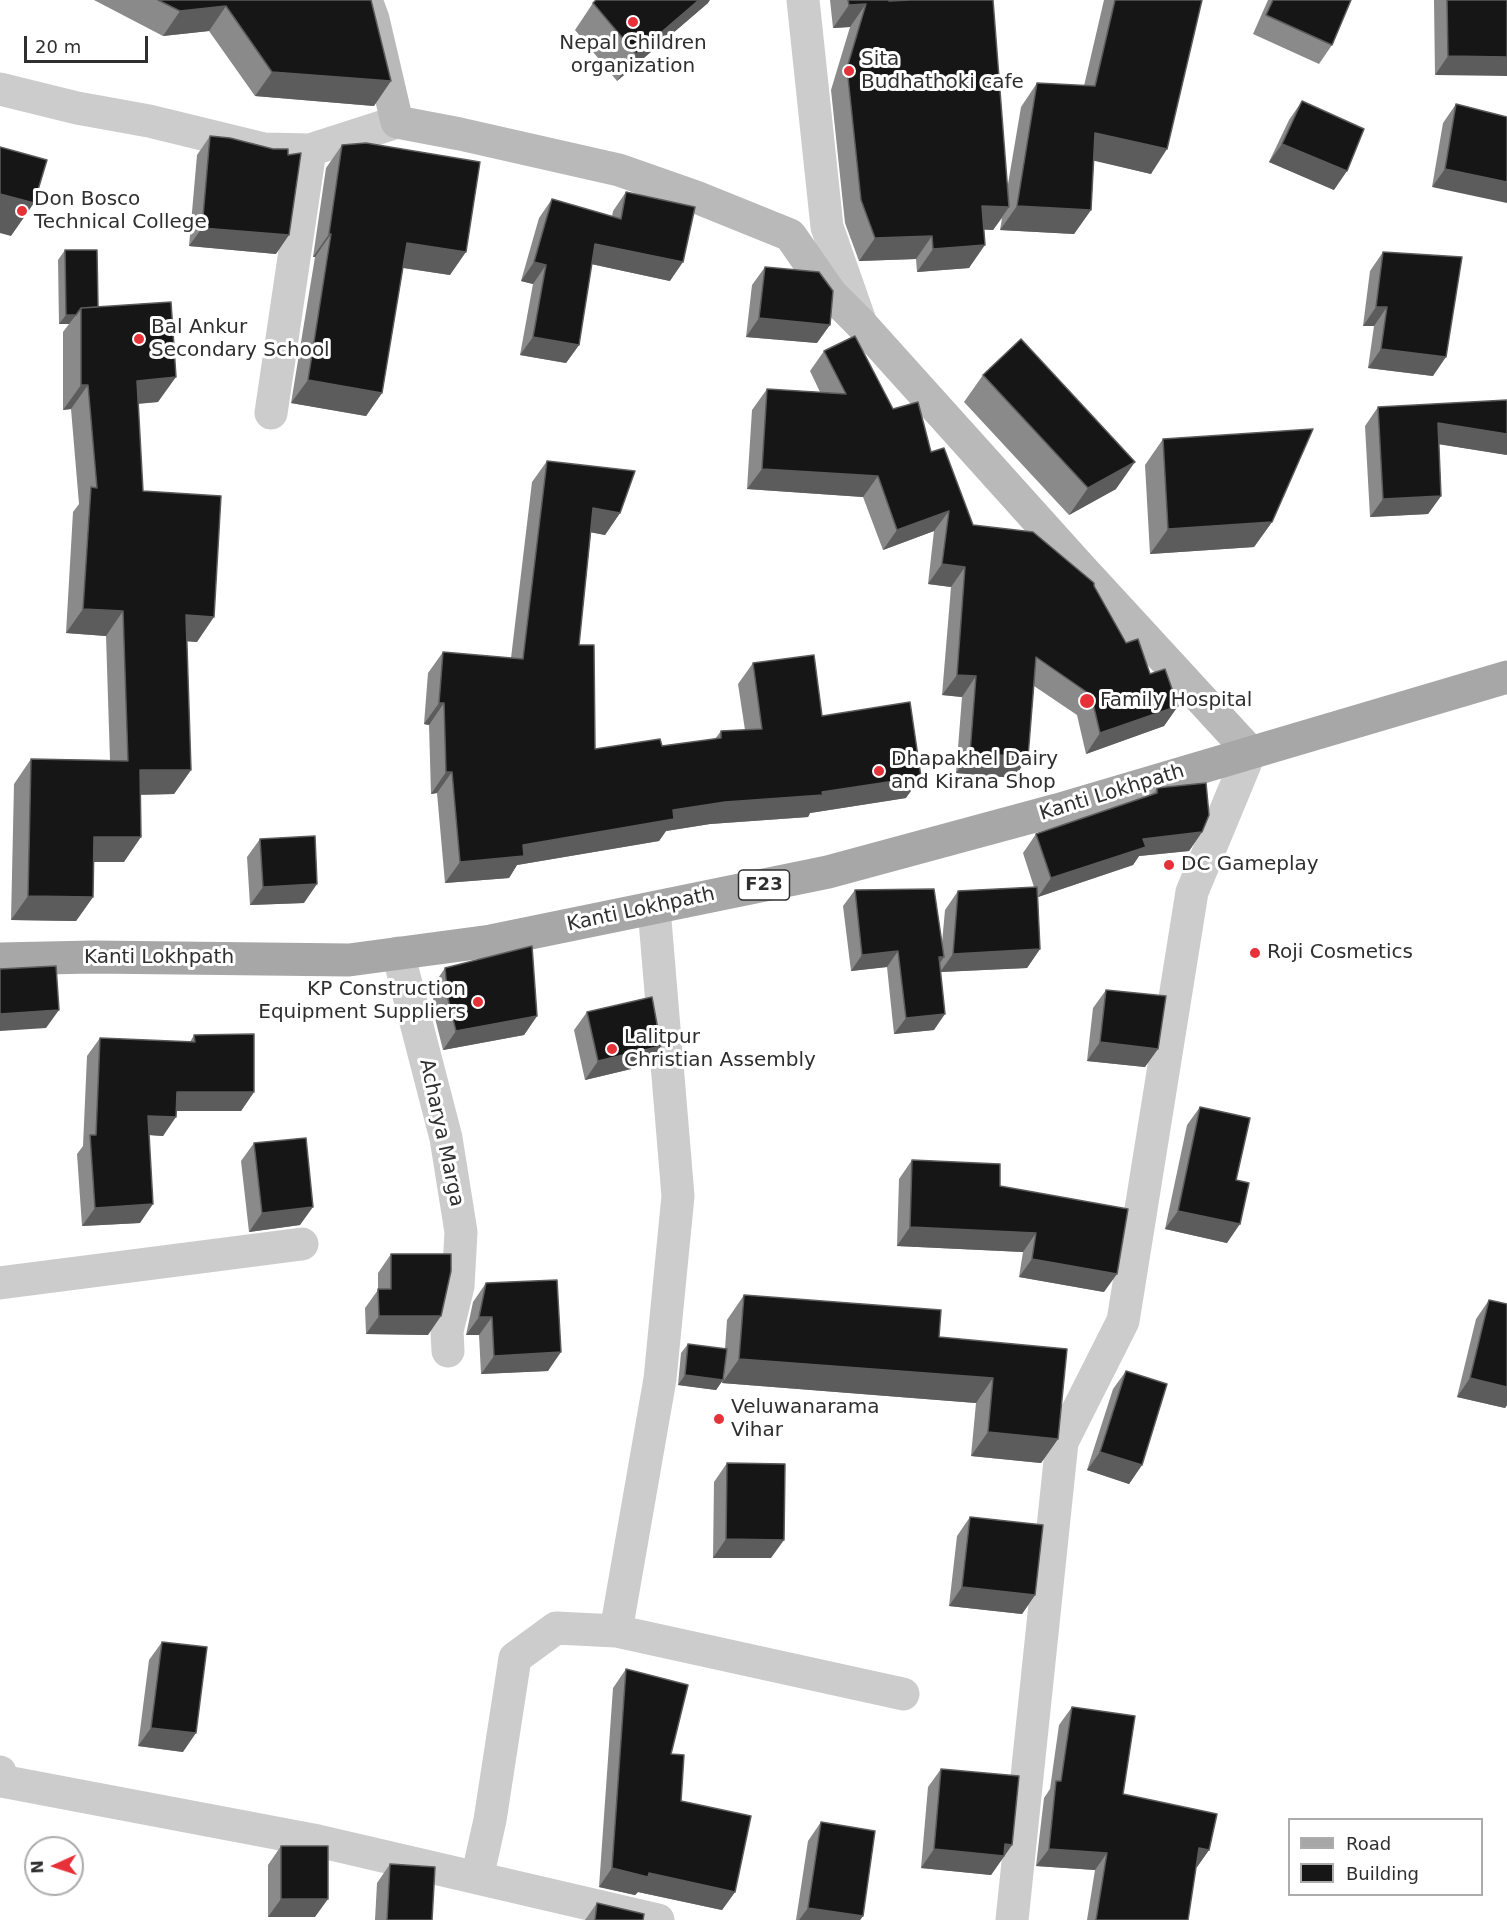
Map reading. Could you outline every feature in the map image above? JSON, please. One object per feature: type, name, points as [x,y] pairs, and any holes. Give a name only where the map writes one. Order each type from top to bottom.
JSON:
[{"type":"main road","points":[[366,0],[373,19],[397,122],[619,170],[696,197],[790,235],[831,294],[861,324],[1250,752]]},
{"type":"main road","name":"Kanti Lokhpath","points":[[0,959],[93,957],[349,960],[491,941],[828,872],[1057,810],[1507,677]]},
{"type":"street","points":[[803,0],[826,227],[861,324]]},
{"type":"street","points":[[0,89],[264,149],[310,150],[397,122]]},
{"type":"street","points":[[271,413],[310,150]]},
{"type":"street","points":[[1012,1920],[1062,1442],[1123,1321],[1192,892],[1250,752]]},
{"type":"street","points":[[615,1631],[660,1379],[678,1196],[654,908]]},
{"type":"street","name":"Acharya Marga","points":[[398,953],[446,1138],[461,1232],[458,1286],[447,1331],[448,1352]]},
{"type":"street","points":[[0,1283],[302,1244]]},
{"type":"street","points":[[477,1878],[490,1820],[515,1658],[556,1628],[615,1631],[903,1694]]},
{"type":"street","points":[[0,1772],[0,1782],[318,1841],[658,1920]]},
{"type":"building","points":[[158,0],[371,0],[391,81],[272,72],[226,6],[180,11]]},
{"type":"building","points":[[596,0],[699,0],[636,54],[593,3]]},
{"type":"building","points":[[848,0],[993,0],[1009,207],[982,206],[985,245],[933,249],[932,236],[875,238],[861,200],[847,68],[866,4],[849,5]]},
{"type":"building","points":[[1115,0],[1202,0],[1167,149],[1095,133],[1091,210],[1017,206],[1037,83],[1095,86]]},
{"type":"building","points":[[1273,0],[1351,0],[1332,45],[1266,15]]},
{"type":"building","points":[[1447,0],[1507,0],[1507,57],[1448,56]]},
{"type":"building","points":[[1302,101],[1364,129],[1347,171],[1282,144]]},
{"type":"building","points":[[1456,104],[1507,117],[1507,182],[1445,169]]},
{"type":"building","points":[[210,136],[230,138],[273,149],[288,149],[288,155],[301,153],[289,235],[202,228]]},
{"type":"building","points":[[366,143],[480,162],[466,252],[407,243],[382,393],[308,380],[331,234],[329,234],[342,145]]},
{"type":"building","points":[[0,147],[47,160],[34,203],[0,194]]},
{"type":"building","points":[[626,192],[695,207],[683,262],[595,244],[579,345],[533,337],[546,265],[534,262],[552,199],[621,219]]},
{"type":"building","points":[[65,250],[97,250],[98,307],[81,308],[76,315],[66,315]]},
{"type":"building","points":[[1383,252],[1462,257],[1446,357],[1381,349],[1387,307],[1376,307]]},
{"type":"building","points":[[765,267],[819,272],[833,291],[830,325],[759,318]]},
{"type":"building","points":[[171,302],[176,377],[137,381],[143,491],[221,496],[214,617],[186,615],[191,770],[140,770],[141,837],[94,837],[93,897],[28,896],[31,759],[128,761],[123,611],[83,609],[91,487],[97,488],[88,385],[81,385],[81,308]]},
{"type":"building","points":[[855,336],[893,409],[918,402],[931,452],[944,448],[973,525],[1033,532],[1094,583],[1126,643],[1138,639],[1150,674],[1165,669],[1178,706],[1100,733],[1091,695],[1036,657],[1028,757],[970,753],[976,676],[957,675],[965,567],[942,564],[949,511],[897,530],[878,476],[762,469],[767,389],[846,394],[824,351]]},
{"type":"building","points":[[1021,339],[1135,462],[1088,488],[983,375]]},
{"type":"building","points":[[1507,400],[1507,434],[1438,423],[1441,496],[1383,499],[1378,407]]},
{"type":"building","points":[[1313,429],[1272,522],[1168,529],[1163,439]]},
{"type":"building","points":[[547,461],[635,471],[620,513],[593,508],[579,645],[594,645],[595,749],[660,739],[662,746],[721,738],[721,731],[762,729],[753,663],[814,655],[822,716],[910,702],[921,777],[822,792],[823,795],[725,802],[673,810],[674,819],[523,845],[524,856],[460,862],[452,772],[446,772],[444,703],[439,703],[443,652],[523,659]]},
{"type":"building","points":[[1206,783],[1209,815],[1202,832],[1143,839],[1146,847],[1051,878],[1036,834],[1157,793],[1157,788]]},
{"type":"building","points":[[315,836],[317,884],[263,887],[260,839]]},
{"type":"building","points":[[1037,887],[1040,949],[953,954],[958,891]]},
{"type":"building","points":[[934,889],[944,957],[939,957],[945,1014],[906,1018],[898,951],[862,955],[855,890]]},
{"type":"building","name":"KP Construction Equipment Suppliers","points":[[532,946],[537,1016],[456,1031],[448,999],[445,968]]},
{"type":"building","points":[[56,966],[59,1010],[0,1014],[0,969]]},
{"type":"building","points":[[1106,990],[1166,996],[1158,1049],[1100,1042]]},
{"type":"building","points":[[652,997],[661,1046],[598,1061],[587,1012]]},
{"type":"building","points":[[254,1034],[254,1092],[177,1092],[176,1117],[148,1116],[153,1204],[95,1208],[90,1135],[96,1135],[100,1038],[195,1042],[194,1035]]},
{"type":"building","points":[[1200,1107],[1250,1118],[1236,1180],[1249,1183],[1240,1224],[1178,1211]]},
{"type":"building","points":[[306,1138],[313,1207],[262,1213],[254,1143]]},
{"type":"building","points":[[912,1160],[1000,1164],[1000,1186],[1128,1209],[1117,1274],[1032,1259],[1036,1233],[910,1227]]},
{"type":"building","points":[[391,1254],[451,1254],[451,1271],[441,1316],[379,1316],[378,1289],[391,1289]]},
{"type":"building","points":[[557,1280],[561,1352],[494,1356],[492,1317],[479,1317],[486,1283]]},
{"type":"building","points":[[744,1295],[941,1310],[939,1337],[1067,1349],[1058,1439],[988,1432],[993,1378],[739,1359]]},
{"type":"building","points":[[1489,1300],[1507,1304],[1507,1387],[1470,1378]]},
{"type":"building","points":[[688,1344],[727,1349],[723,1380],[685,1375]]},
{"type":"building","points":[[1126,1371],[1167,1384],[1142,1465],[1100,1452]]},
{"type":"building","points":[[727,1463],[785,1464],[784,1540],[726,1539]]},
{"type":"building","points":[[970,1517],[1043,1525],[1035,1595],[962,1587]]},
{"type":"building","points":[[162,1642],[207,1647],[196,1733],[151,1728]]},
{"type":"building","points":[[626,1669],[688,1685],[671,1754],[684,1755],[681,1801],[751,1816],[735,1892],[649,1873],[648,1877],[612,1868]]},
{"type":"building","points":[[1072,1707],[1135,1716],[1123,1794],[1217,1814],[1209,1850],[1199,1848],[1188,1920],[1096,1920],[1107,1853],[1049,1849],[1056,1781],[1061,1781]]},
{"type":"building","points":[[941,1769],[1019,1776],[1012,1845],[1005,1844],[1004,1856],[934,1849]]},
{"type":"building","points":[[821,1822],[875,1831],[863,1916],[808,1908]]},
{"type":"building","points":[[281,1846],[328,1846],[328,1899],[281,1899]]},
{"type":"building","points":[[390,1864],[435,1867],[432,1920],[387,1920]]},
{"type":"building","points":[[597,1903],[644,1914],[643,1920],[595,1920]]},
{"type":"place","name":"Nepal Children organization","points":[[633,22]]},
{"type":"place","name":"Sita Budhathoki cafe","points":[[849,71]]},
{"type":"place","name":"Don Bosco Technical College","points":[[22,211]]},
{"type":"place","name":"Bal Ankur Secondary School","points":[[139,339]]},
{"type":"place","name":"Family Hospital","points":[[1087,701]]},
{"type":"place","name":"Dhapakhel Dairy and Kirana Shop","points":[[879,771]]},
{"type":"place","name":"DC Gameplay","points":[[1169,865]]},
{"type":"place","name":"Roji Cosmetics","points":[[1255,953]]},
{"type":"place","name":"KP Construction Equipment Suppliers","points":[[478,1002]]},
{"type":"place","name":"Lalitpur Christian Assembly","points":[[612,1049]]},
{"type":"place","name":"Veluwanarama Vihar","points":[[719,1419]]}]
